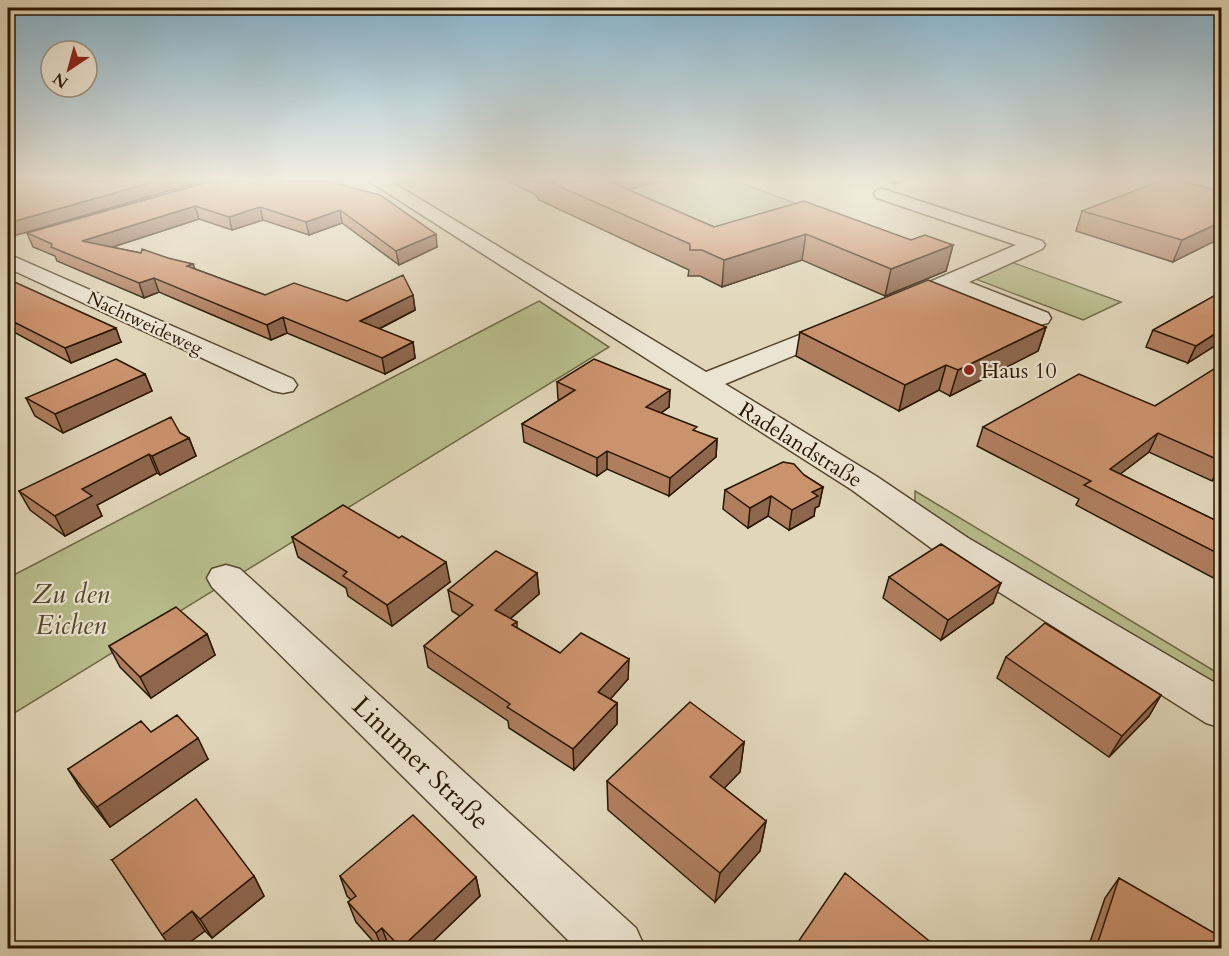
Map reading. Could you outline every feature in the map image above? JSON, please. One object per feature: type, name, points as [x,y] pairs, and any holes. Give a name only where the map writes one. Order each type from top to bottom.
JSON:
[{"type":"street","name":"Radelandstraße","points":[[450,226],[864,483],[955,547],[1221,710]]},
{"type":"street","points":[[926,226],[978,252],[1035,245],[967,226]]},
{"type":"street","name":"Nachtweideweg","points":[[11,249],[283,385]]},
{"type":"street","points":[[704,383],[950,282],[978,252]]},
{"type":"street","points":[[950,282],[1039,318]]},
{"type":"street","name":"Linumer Straße","points":[[226,578],[616,948]]},
{"type":"green space","points":[[636,226],[798,226],[699,256]]},
{"type":"green space","points":[[1011,262],[1121,302],[1083,320],[973,278]]},
{"type":"green space","name":"Zu den Eichen","points":[[539,301],[609,347],[8,717],[8,578]]},
{"type":"green space","points":[[915,491],[1221,675],[1221,696],[915,507]]},
{"type":"building","points":[[53,226],[132,226],[82,241],[141,253],[142,249],[193,264],[187,266],[265,295],[294,283],[347,301],[403,275],[413,295],[360,321],[413,342],[382,358],[283,317],[267,325],[154,278],[139,283],[51,247],[52,244],[27,233]]},
{"type":"building","points":[[361,226],[424,226],[436,234],[396,251]]},
{"type":"building","points":[[648,226],[872,226],[911,240],[925,235],[953,245],[891,269],[806,234],[724,260],[702,250],[690,250],[690,244]]},
{"type":"building","points":[[1132,226],[1213,226],[1182,240]]},
{"type":"building","points":[[8,279],[116,328],[65,348],[8,319],[10,314],[8,313]]},
{"type":"building","points":[[928,280],[1046,327],[958,370],[946,365],[905,385],[800,332]]},
{"type":"building","points":[[1221,292],[1221,330],[1196,346],[1153,330]]},
{"type":"building","points":[[116,359],[145,374],[55,414],[26,398]]},
{"type":"building","points":[[594,359],[670,390],[646,407],[697,427],[693,430],[717,439],[670,478],[607,451],[597,458],[522,424],[575,390],[557,382]]},
{"type":"building","points":[[1217,367],[1221,369],[1221,461],[1158,433],[1110,469],[1221,523],[1221,555],[1084,485],[1091,481],[983,427],[1079,374],[1155,406]]},
{"type":"building","points":[[171,417],[180,433],[189,438],[152,456],[149,454],[82,489],[92,496],[55,516],[19,491]]},
{"type":"building","points":[[783,462],[794,464],[804,475],[823,487],[812,492],[818,496],[792,510],[771,496],[750,508],[725,490]]},
{"type":"building","points":[[343,505],[446,562],[387,605],[343,576],[347,572],[292,537]]},
{"type":"building","points":[[941,544],[1001,583],[948,620],[889,577]]},
{"type":"building","points":[[496,551],[537,573],[495,610],[517,622],[512,625],[560,653],[581,633],[629,659],[598,692],[617,703],[573,749],[507,707],[510,704],[424,646],[473,605],[448,590]]},
{"type":"building","points":[[176,607],[207,634],[140,677],[109,646]]},
{"type":"building","points":[[1045,623],[1161,695],[1122,736],[1006,657]]},
{"type":"building","points":[[690,702],[744,742],[710,777],[766,821],[720,873],[607,781]]},
{"type":"building","points":[[177,715],[198,738],[97,807],[68,769],[141,721],[151,732]]},
{"type":"building","points":[[196,799],[254,876],[200,919],[192,911],[162,935],[112,860]]},
{"type":"building","points":[[413,815],[476,877],[401,948],[382,928],[376,933],[348,902],[356,896],[340,876]]},
{"type":"building","points":[[845,873],[938,948],[794,948]]},
{"type":"building","points":[[1119,878],[1221,937],[1221,948],[1096,948]]},
{"type":"place","name":"Haus 10","points":[[969,370]]}]
